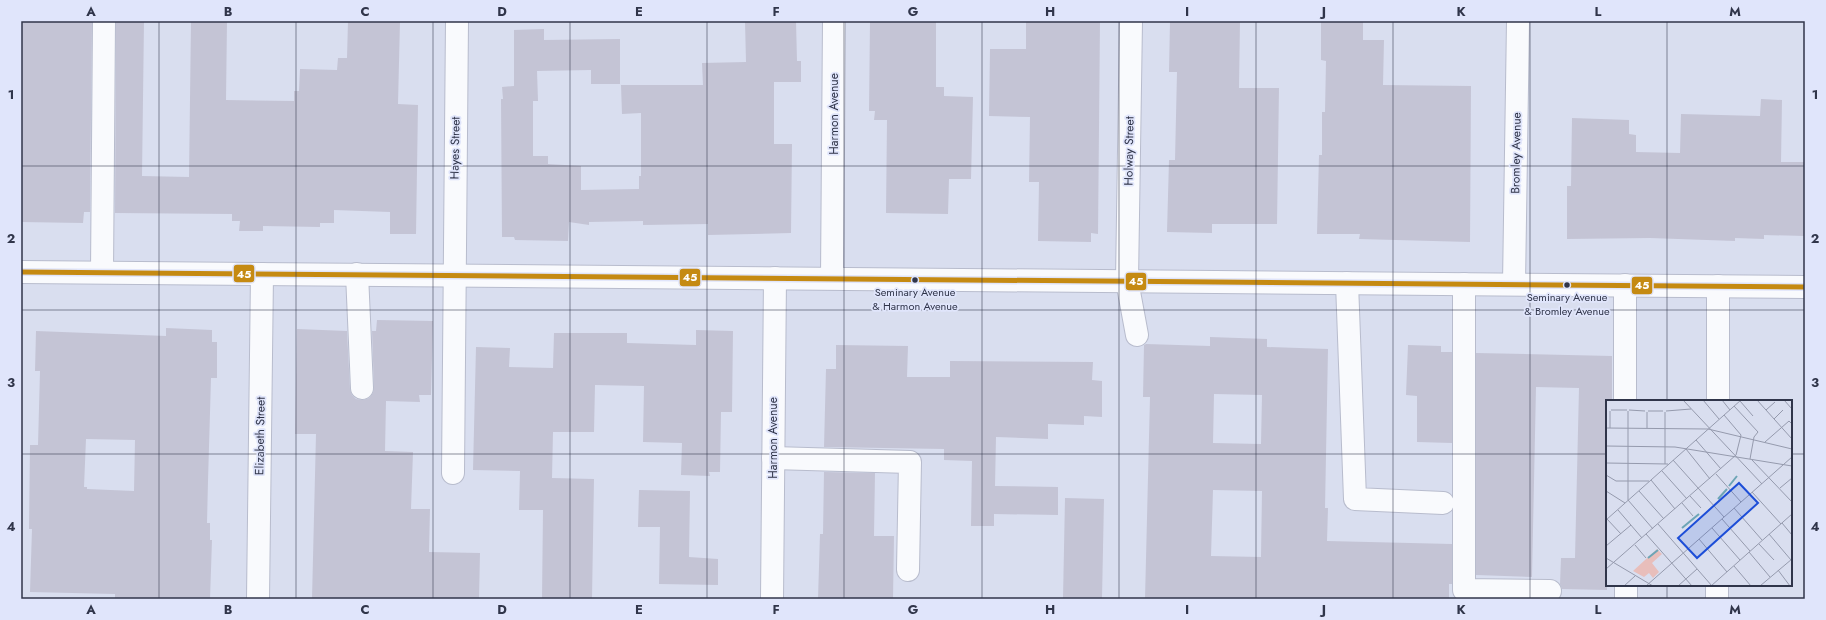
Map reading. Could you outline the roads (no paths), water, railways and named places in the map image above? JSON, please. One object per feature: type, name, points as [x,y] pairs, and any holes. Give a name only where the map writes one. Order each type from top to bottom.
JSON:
[{"type":"street","points":[[102,272],[104,21]]},
{"type":"street","name":"Hayes Street","points":[[453,473],[457,21]]},
{"type":"street","name":"Harmon Avenue","points":[[832,278],[834,21]]},
{"type":"street","name":"Holway Street","points":[[1131,21],[1127,281],[1137,335]]},
{"type":"street","name":"Bromley Avenue","points":[[1514,284],[1518,21]]},
{"type":"street","points":[[21,272],[1805,287]]},
{"type":"street","name":"Elizabeth Street","points":[[258,599],[262,274]]},
{"type":"street","points":[[357,274],[362,388]]},
{"type":"street","name":"Harmon Avenue","points":[[772,599],[775,278]]},
{"type":"street","points":[[1347,283],[1355,499],[1443,504]]},
{"type":"street","points":[[1464,284],[1464,590],[1550,591]]},
{"type":"street","points":[[1625,285],[1625,400]]},
{"type":"street","points":[[1718,286],[1718,400]]},
{"type":"street","points":[[773,458],[910,462],[908,570]]},
{"type":"street","points":[[1626,586],[1626,599]]},
{"type":"street","points":[[1717,586],[1717,599]]},
{"type":"place","name":"Seminary Avenue & Harmon Avenue","points":[[915,280]]},
{"type":"place","name":"Seminary Avenue & Bromley Avenue","points":[[1567,285]]}]
